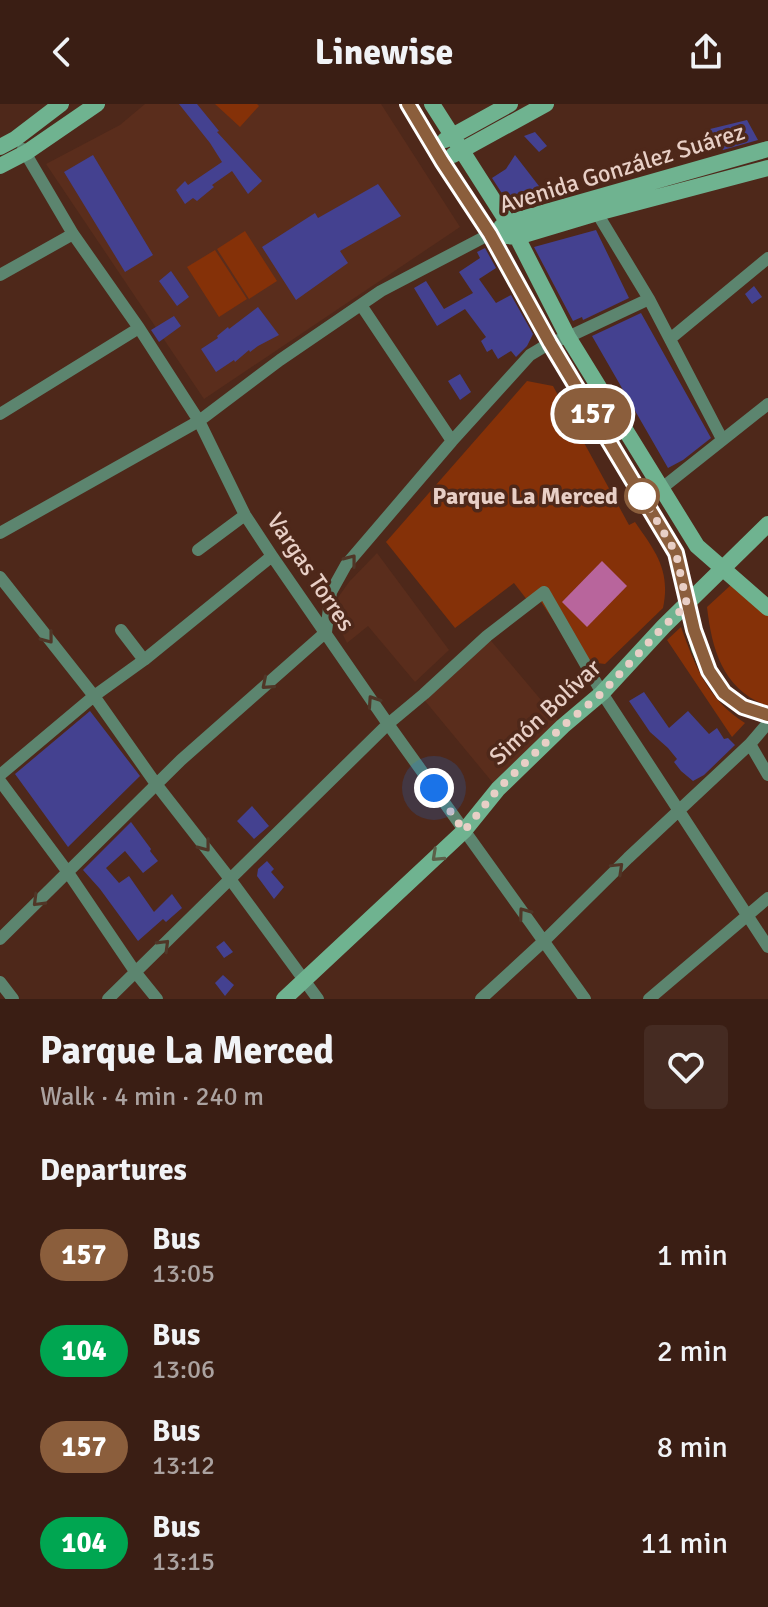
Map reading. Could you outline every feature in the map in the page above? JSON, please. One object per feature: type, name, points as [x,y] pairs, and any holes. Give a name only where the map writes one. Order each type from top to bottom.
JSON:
[{"type":"street","points":[[7,143],[61,104]]},
{"type":"street","points":[[0,166],[27,152],[97,104]]},
{"type":"street","points":[[408,104],[490,234],[550,343],[676,553],[699,648],[709,671],[724,693],[743,707],[768,715]]},
{"type":"street","points":[[432,104],[512,230],[568,337],[690,539],[768,608]]},
{"type":"street","points":[[438,154],[510,104]]},
{"type":"street","points":[[456,143],[546,104]]},
{"type":"street","name":"Vargas Torres","points":[[7,143],[27,152],[73,234],[199,421],[245,515],[272,556],[585,999]]},
{"type":"street","name":"Avenida González Suárez","points":[[512,230],[768,149]]},
{"type":"street","name":"Avenida González Suárez","points":[[490,234],[597,213],[768,168]]},
{"type":"street","points":[[597,213],[649,299],[722,439]]},
{"type":"street","points":[[0,275],[73,234]]},
{"type":"street","points":[[0,533],[199,421],[280,360],[381,291],[490,234]]},
{"type":"street","points":[[670,339],[768,258]]},
{"type":"street","points":[[0,939],[181,760],[326,632],[331,592],[346,565],[530,355],[649,299]]},
{"type":"street","points":[[361,305],[452,441]]},
{"type":"street","points":[[0,414],[139,328]]},
{"type":"street","points":[[662,488],[768,404]]},
{"type":"street","points":[[198,550],[245,515]]},
{"type":"street","name":"Simón Bolívar","points":[[284,999],[464,831],[507,780],[602,693],[664,626],[768,524]]},
{"type":"street","points":[[157,999],[0,778],[94,696],[144,660],[272,556]]},
{"type":"street","points":[[0,577],[94,696],[156,784],[318,999]]},
{"type":"street","points":[[108,999],[388,724],[487,636],[544,592],[602,693],[768,947]]},
{"type":"street","points":[[121,630],[144,660]]},
{"type":"street","points":[[481,999],[680,812],[768,723]]},
{"type":"street","points":[[750,744],[768,775]]},
{"type":"street","points":[[649,999],[768,898]]},
{"type":"street","points":[[0,982],[13,999]]},
{"type":"shaded area","points":[[145,104],[381,104],[460,227],[204,399],[46,164],[120,125]]},
{"type":"shaded area","points":[[215,104],[257,104],[259,106],[240,127]]},
{"type":"shaded area","points":[[245,231],[277,281],[249,299],[217,249]]},
{"type":"shaded area","points":[[215,250],[247,299],[219,317],[187,267]]},
{"type":"shaded area","points":[[527,381],[553,386],[629,525],[635,522],[655,552],[663,572],[663,608],[605,664],[581,661],[539,599],[531,605],[514,583],[455,628],[386,542]]},
{"type":"shaded area","points":[[377,553],[449,650],[415,682],[368,626],[347,643],[335,619],[337,599]]},
{"type":"shaded area","points":[[602,561],[627,586],[587,627],[562,602]]},
{"type":"shaded area","points":[[732,584],[768,604],[768,706],[740,690],[730,679],[722,667],[712,638],[707,607]]},
{"type":"shaded area","points":[[681,627],[712,693],[745,723],[732,737],[667,640]]},
{"type":"shaded area","points":[[487,636],[563,726],[498,789],[421,696]]},
{"type":"building","points":[[179,104],[197,104],[217,132],[262,181],[248,194],[232,171],[197,201],[193,198],[185,204],[176,190],[185,181],[188,185],[222,162]]},
{"type":"building","points":[[747,120],[758,140],[723,150],[710,129]]},
{"type":"building","points":[[535,132],[547,146],[539,152],[524,136]]},
{"type":"building","points":[[93,155],[153,255],[125,272],[64,172]]},
{"type":"building","points":[[515,155],[542,190],[549,187],[555,198],[526,206],[517,194],[505,198],[492,178],[506,169]]},
{"type":"building","points":[[378,184],[401,216],[340,251],[348,263],[296,300],[262,247],[315,213],[318,218]]},
{"type":"building","points":[[596,230],[629,298],[583,320],[582,317],[573,321],[534,247]]},
{"type":"building","points":[[485,248],[496,268],[479,279],[496,303],[511,295],[533,334],[516,357],[511,351],[498,359],[492,349],[487,352],[481,341],[486,337],[465,309],[437,326],[414,288],[426,281],[444,309],[473,293],[459,272],[480,258],[477,252]]},
{"type":"building","points":[[171,271],[189,297],[177,306],[159,281]]},
{"type":"building","points":[[754,286],[762,297],[752,304],[745,294]]},
{"type":"building","points":[[258,307],[279,335],[216,372],[201,349]]},
{"type":"building","points":[[641,313],[711,438],[668,468],[592,336]]},
{"type":"building","points":[[174,316],[181,326],[159,342],[151,330]]},
{"type":"building","points":[[460,374],[471,392],[460,400],[448,381]]},
{"type":"building","points":[[644,692],[669,728],[688,711],[709,734],[717,728],[724,739],[728,738],[735,745],[704,775],[693,781],[681,771],[674,762],[677,759],[650,732],[629,701]]},
{"type":"building","points":[[90,711],[140,776],[68,847],[15,774]]},
{"type":"building","points":[[252,806],[269,826],[254,839],[237,821]]},
{"type":"building","points":[[131,822],[158,861],[143,873],[125,851],[106,868],[119,883],[129,876],[154,912],[172,894],[182,908],[166,922],[163,919],[138,941],[83,870]]},
{"type":"building","points":[[267,861],[274,869],[271,872],[284,887],[274,899],[257,876],[258,869]]},
{"type":"building","points":[[224,941],[233,952],[224,958],[216,947]]},
{"type":"building","points":[[223,975],[234,985],[225,996],[215,983]]},
{"type":"bus line","name":"157","points":[[408,104],[490,234],[550,343],[676,553],[699,648],[709,671],[724,693],[743,707],[768,715]]},
{"type":"place","name":"Parque La Merced","points":[[642,496]]},
{"type":"route","points":[[434,788],[464,831],[498,789],[602,693],[687,605],[676,553],[642,496]]}]
